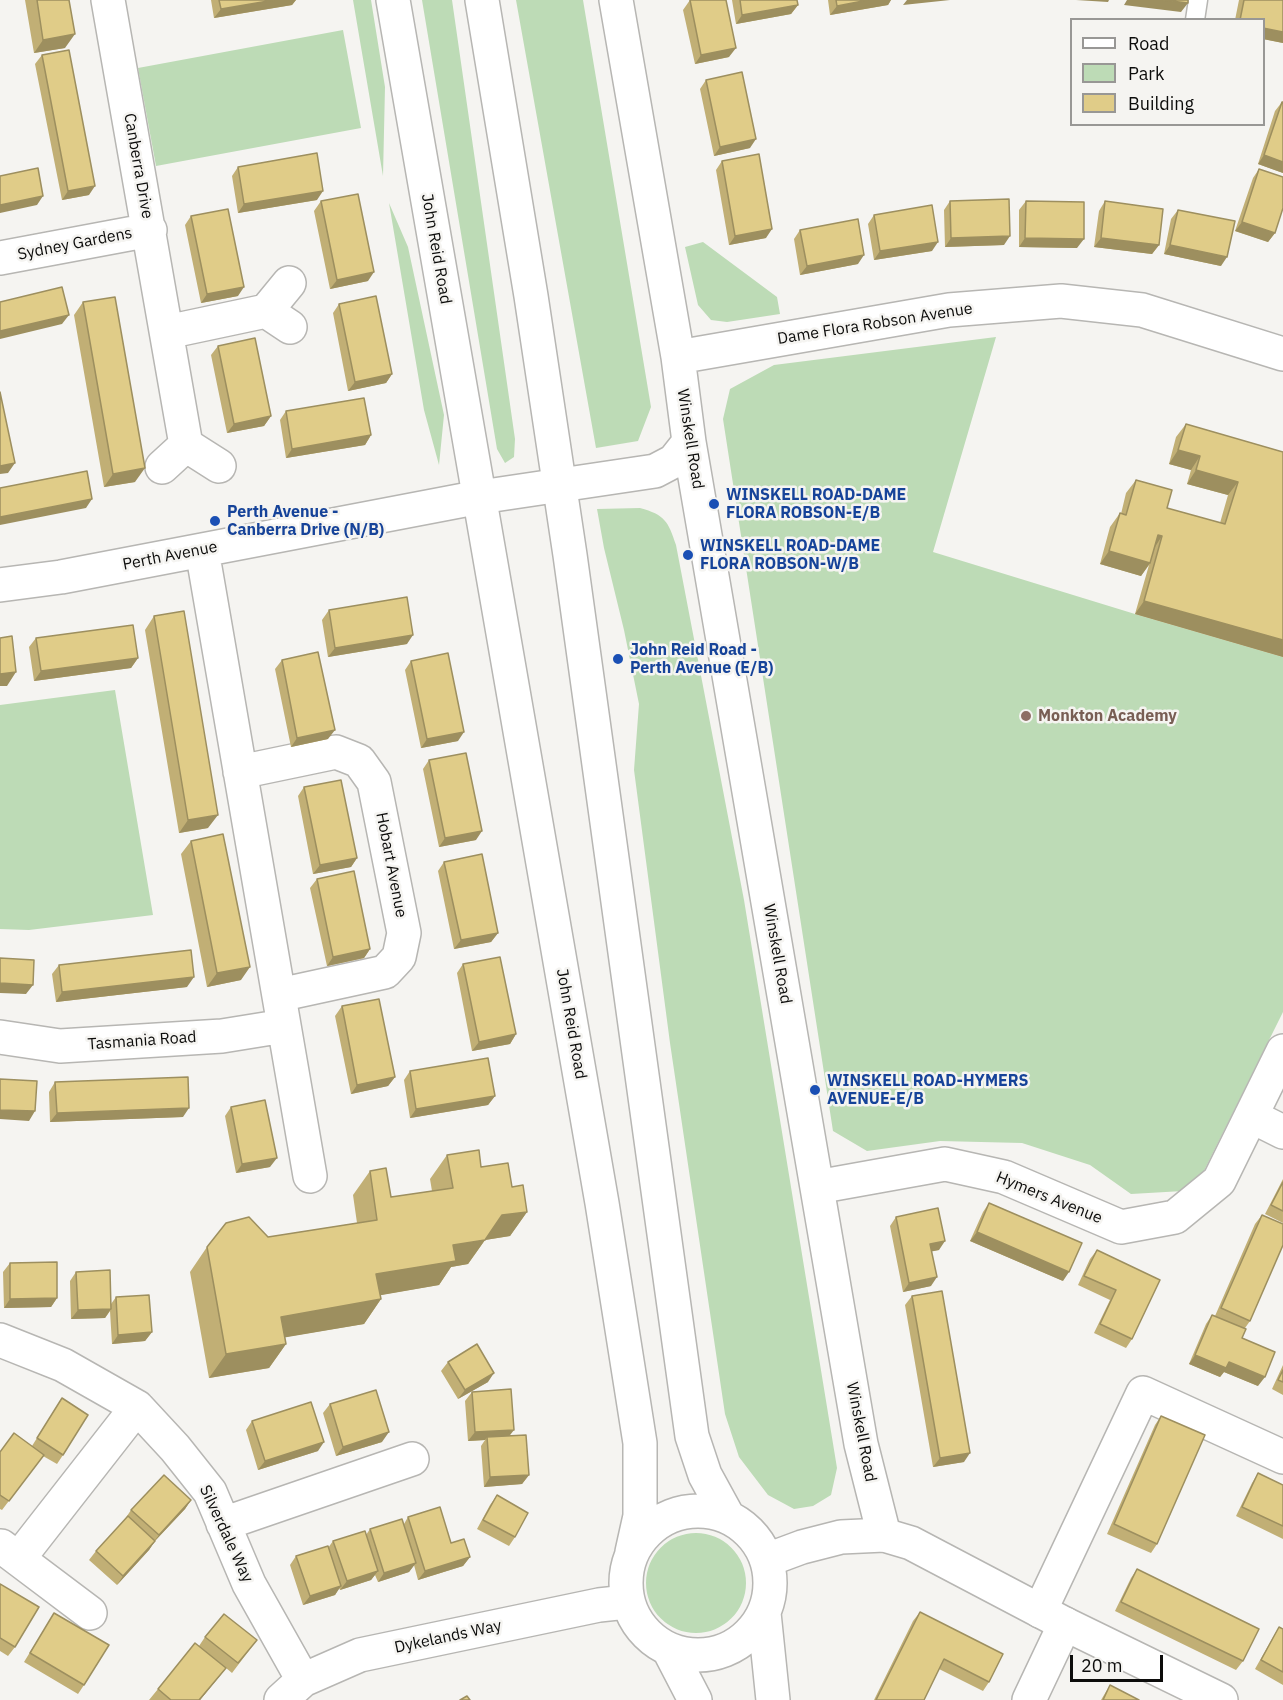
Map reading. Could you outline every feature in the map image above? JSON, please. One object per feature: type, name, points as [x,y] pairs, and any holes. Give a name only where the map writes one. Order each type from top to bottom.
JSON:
[{"type":"main road","name":"Canberra Drive","points":[[108,0],[186,445]]},
{"type":"main road","name":"John Reid Road","points":[[393,0],[602,1203],[640,1443],[640,1516],[632,1552]]},
{"type":"main road","points":[[482,0],[560,485],[692,1436],[705,1475],[728,1517]]},
{"type":"main road","name":"Winskell Road","points":[[616,0],[678,357],[689,442],[861,1444],[884,1535]]},
{"type":"main road","name":"Sydney Gardens","points":[[0,258],[150,230]]},
{"type":"main road","points":[[167,332],[278,319],[289,283]]},
{"type":"main road","name":"Dame Flora Robson Avenue","points":[[678,357],[949,310],[1061,302],[1142,310],[1283,354]]},
{"type":"main road","points":[[480,497],[655,471],[674,461],[689,442]]},
{"type":"main road","points":[[162,467],[186,445],[219,466]]},
{"type":"main road","name":"Perth Avenue","points":[[0,585],[61,577],[480,497]]},
{"type":"main road","points":[[202,550],[310,1176]]},
{"type":"main road","name":"Hobart Avenue","points":[[240,772],[336,752],[359,761],[374,782],[404,933],[399,957],[385,972],[281,1010]]},
{"type":"main road","name":"Tasmania Road","points":[[0,1037],[60,1046],[222,1036],[281,1010]]},
{"type":"main road","points":[[1283,1051],[1251,1116],[1283,1132]]},
{"type":"main road","name":"Hymers Avenue","points":[[817,1187],[945,1164],[1004,1177],[1120,1227],[1175,1217],[1220,1181],[1251,1116]]},
{"type":"main road","name":"Silverdale Way","points":[[0,1340],[63,1365],[137,1407],[175,1448],[210,1492],[292,1690]]},
{"type":"main road","points":[[1029,1700],[1053,1617],[1143,1393],[1283,1456]]},
{"type":"main road","points":[[90,1613],[9,1552],[137,1407]]},
{"type":"main road","points":[[224,1524],[412,1459]]},
{"type":"main road","points":[[706,1511],[728,1517],[745,1528],[758,1543],[767,1560],[770,1596],[764,1613],[752,1632],[735,1646],[713,1654],[691,1656],[669,1650],[650,1639],[636,1622],[627,1602],[626,1568],[632,1552],[644,1533],[662,1519],[684,1512],[706,1511]]},
{"type":"main road","points":[[767,1560],[802,1547],[841,1537],[884,1535],[911,1543],[1053,1617],[1221,1700]]},
{"type":"main road","name":"Dykelands Way","points":[[292,1690],[360,1655],[599,1605],[627,1602]]},
{"type":"main road","points":[[764,1613],[774,1700]]},
{"type":"main road","points":[[669,1650],[695,1700]]},
{"type":"lane","points":[[1195,18],[1198,0]]},
{"type":"green space","points":[[353,0],[371,0],[385,87],[383,176]]},
{"type":"green space","points":[[422,0],[452,0],[515,439],[514,457],[505,463],[497,449]]},
{"type":"green space","points":[[516,0],[583,0],[651,407],[638,441],[596,448]]},
{"type":"green space","points":[[343,30],[361,128],[156,166],[138,68]]},
{"type":"green space","points":[[389,203],[408,247],[444,415],[439,465],[424,410]]},
{"type":"green space","points":[[703,242],[777,297],[780,314],[727,322],[711,320],[698,305],[685,247]]},
{"type":"green space","name":"Monkton Academy","points":[[996,337],[933,552],[1283,657],[1283,1012],[1201,1177],[1183,1191],[1131,1194],[1090,1165],[1022,1143],[940,1141],[867,1151],[833,1131],[723,419],[730,389],[774,365]]},
{"type":"green space","points":[[640,508],[655,513],[664,520],[671,530],[676,545],[744,900],[837,1468],[831,1495],[813,1506],[794,1509],[768,1495],[739,1457],[725,1414],[670,1043],[634,770],[639,704],[597,509]]},
{"type":"green space","points":[[115,690],[153,915],[29,930],[0,929],[0,705]]},
{"type":"green space","points":[[696,1533],[715,1537],[732,1547],[742,1564],[746,1583],[742,1602],[732,1619],[715,1629],[696,1633],[677,1629],[660,1619],[650,1602],[646,1583],[650,1564],[660,1547],[677,1537]]},
{"type":"building","points":[[37,0],[69,0],[75,34],[43,40]]},
{"type":"building","points":[[219,0],[274,0],[221,9]]},
{"type":"building","points":[[690,0],[726,0],[736,48],[701,55]]},
{"type":"building","points":[[740,0],[797,0],[798,5],[742,15]]},
{"type":"building","points":[[836,0],[868,0],[837,6]]},
{"type":"building","points":[[1163,0],[1188,0],[1188,3]]},
{"type":"building","points":[[1244,0],[1283,0],[1283,32],[1265,28],[1265,18],[1240,18]]},
{"type":"building","points":[[69,50],[95,186],[68,191],[42,55]]},
{"type":"building","points":[[742,72],[756,139],[720,147],[706,80]]},
{"type":"building","points":[[1283,102],[1283,162],[1264,155]]},
{"type":"building","points":[[317,153],[323,191],[244,204],[238,167]]},
{"type":"building","points":[[759,154],[772,229],[735,236],[722,161]]},
{"type":"building","points":[[38,168],[43,196],[0,205],[0,176]]},
{"type":"building","points":[[1259,169],[1283,177],[1283,208],[1275,233],[1242,222]]},
{"type":"building","points":[[358,194],[374,272],[337,280],[321,201]]},
{"type":"building","points":[[1009,199],[1010,236],[951,238],[950,201]]},
{"type":"building","points":[[1026,201],[1084,202],[1084,239],[1025,238]]},
{"type":"building","points":[[1105,201],[1163,209],[1159,245],[1101,238]]},
{"type":"building","points":[[932,205],[938,242],[880,251],[874,215]]},
{"type":"building","points":[[228,209],[244,287],[207,294],[191,216]]},
{"type":"building","points":[[1178,210],[1235,221],[1227,257],[1170,245]]},
{"type":"building","points":[[858,219],[864,255],[807,266],[800,230]]},
{"type":"building","points":[[62,287],[69,315],[0,331],[0,302]]},
{"type":"building","points":[[376,296],[392,374],[355,382],[339,304]]},
{"type":"building","points":[[115,297],[145,468],[113,474],[83,302]]},
{"type":"building","points":[[255,338],[271,416],[234,424],[218,346]]},
{"type":"building","points":[[0,392],[15,463],[0,466]]},
{"type":"building","points":[[364,398],[371,435],[292,449],[286,411]]},
{"type":"building","points":[[1186,424],[1283,452],[1283,640],[1144,601],[1162,536],[1158,535],[1150,563],[1109,551],[1120,513],[1126,515],[1136,480],[1172,490],[1167,508],[1225,524],[1238,482],[1196,470],[1200,456],[1178,450]]},
{"type":"building","points":[[87,471],[92,499],[0,517],[0,488]]},
{"type":"building","points":[[407,597],[413,635],[335,648],[329,610]]},
{"type":"building","points":[[184,611],[218,815],[188,820],[154,616]]},
{"type":"building","points":[[133,625],[138,658],[41,671],[36,638]]},
{"type":"building","points":[[12,636],[16,672],[0,674],[0,638]]},
{"type":"building","points":[[318,652],[335,730],[297,738],[282,660]]},
{"type":"building","points":[[448,653],[464,732],[427,739],[411,661]]},
{"type":"building","points":[[466,753],[482,831],[445,838],[429,760]]},
{"type":"building","points":[[341,780],[357,858],[320,865],[304,787]]},
{"type":"building","points":[[223,834],[250,967],[217,973],[191,841]]},
{"type":"building","points":[[482,854],[498,933],[461,940],[444,862]]},
{"type":"building","points":[[354,871],[370,949],[333,957],[317,879]]},
{"type":"building","points":[[191,950],[194,977],[62,992],[59,965]]},
{"type":"building","points":[[500,957],[516,1034],[479,1042],[463,964]]},
{"type":"building","points":[[0,958],[34,960],[33,985],[0,983]]},
{"type":"building","points":[[379,999],[395,1077],[357,1085],[342,1006]]},
{"type":"building","points":[[488,1058],[495,1096],[416,1109],[410,1071]]},
{"type":"building","points":[[188,1077],[189,1108],[57,1113],[55,1082]]},
{"type":"building","points":[[0,1079],[37,1081],[35,1111],[0,1110]]},
{"type":"building","points":[[265,1100],[277,1158],[242,1164],[231,1107]]},
{"type":"building","points":[[479,1150],[481,1167],[508,1163],[512,1187],[523,1185],[527,1212],[502,1215],[485,1240],[453,1245],[456,1261],[376,1274],[381,1299],[281,1317],[286,1344],[226,1354],[207,1247],[226,1223],[249,1217],[268,1237],[377,1220],[370,1171],[386,1168],[391,1197],[453,1188],[447,1155]]},
{"type":"building","points":[[1283,1182],[1283,1211],[1271,1205]]},
{"type":"building","points":[[989,1203],[1082,1243],[1069,1272],[977,1232]]},
{"type":"building","points":[[938,1208],[945,1241],[930,1244],[937,1277],[909,1283],[896,1217]]},
{"type":"building","points":[[1262,1215],[1283,1224],[1283,1245],[1250,1321],[1221,1308]]},
{"type":"building","points":[[1097,1250],[1160,1280],[1132,1339],[1100,1324],[1116,1290],[1084,1276]]},
{"type":"building","points":[[57,1262],[57,1298],[10,1299],[10,1263]]},
{"type":"building","points":[[110,1270],[111,1309],[78,1310],[76,1272]]},
{"type":"building","points":[[942,1291],[970,1453],[940,1458],[912,1296]]},
{"type":"building","points":[[149,1295],[152,1332],[118,1335],[116,1297]]},
{"type":"building","points":[[1212,1315],[1246,1329],[1242,1338],[1275,1352],[1265,1377],[1229,1362],[1226,1368],[1195,1355]]},
{"type":"building","points":[[477,1344],[494,1373],[465,1390],[448,1362]]},
{"type":"building","points":[[1283,1370],[1283,1382],[1278,1380]]},
{"type":"building","points":[[511,1389],[514,1430],[475,1432],[472,1392]]},
{"type":"building","points":[[376,1390],[389,1432],[343,1447],[330,1404]]},
{"type":"building","points":[[62,1398],[88,1415],[63,1455],[37,1438]]},
{"type":"building","points":[[311,1402],[324,1442],[265,1461],[252,1421]]},
{"type":"building","points":[[1161,1416],[1205,1435],[1157,1544],[1114,1524]]},
{"type":"building","points":[[14,1433],[44,1455],[9,1501],[0,1495],[0,1452]]},
{"type":"building","points":[[526,1435],[529,1475],[490,1477],[487,1437]]},
{"type":"building","points":[[1258,1473],[1283,1485],[1283,1526],[1242,1507]]},
{"type":"building","points":[[164,1475],[191,1500],[159,1535],[131,1510]]},
{"type":"building","points":[[497,1495],[528,1513],[515,1537],[483,1520]]},
{"type":"building","points":[[440,1507],[451,1543],[464,1539],[470,1557],[425,1571],[408,1517]]},
{"type":"building","points":[[128,1516],[155,1541],[123,1576],[96,1551]]},
{"type":"building","points":[[402,1519],[416,1563],[384,1573],[370,1529]]},
{"type":"building","points":[[365,1531],[378,1571],[347,1581],[333,1541]]},
{"type":"building","points":[[328,1546],[341,1586],[310,1596],[296,1556]]},
{"type":"building","points":[[1137,1569],[1259,1629],[1243,1661],[1121,1602]]},
{"type":"building","points":[[0,1584],[39,1607],[15,1647],[0,1638]]},
{"type":"building","points":[[920,1612],[1003,1654],[989,1682],[944,1659],[924,1700],[876,1700]]},
{"type":"building","points":[[54,1613],[109,1645],[84,1685],[30,1653]]},
{"type":"building","points":[[224,1614],[257,1640],[238,1663],[205,1637]]},
{"type":"building","points":[[1279,1627],[1283,1629],[1283,1672],[1261,1660]]},
{"type":"building","points":[[195,1643],[226,1668],[199,1700],[171,1700],[158,1689]]},
{"type":"building","points":[[1110,1685],[1139,1700],[1103,1700]]},
{"type":"place","name":"WINSKELL ROAD-DAME FLORA ROBSON-E/B","points":[[714,504]]},
{"type":"place","name":"Perth Avenue - Canberra Drive (N/B)","points":[[215,521]]},
{"type":"place","name":"WINSKELL ROAD-DAME FLORA ROBSON-W/B","points":[[688,555]]},
{"type":"place","name":"John Reid Road - Perth Avenue (E/B)","points":[[618,659]]},
{"type":"place","name":"Monkton Academy","points":[[1026,716]]},
{"type":"place","name":"WINSKELL ROAD-HYMERS AVENUE-E/B","points":[[815,1090]]}]
